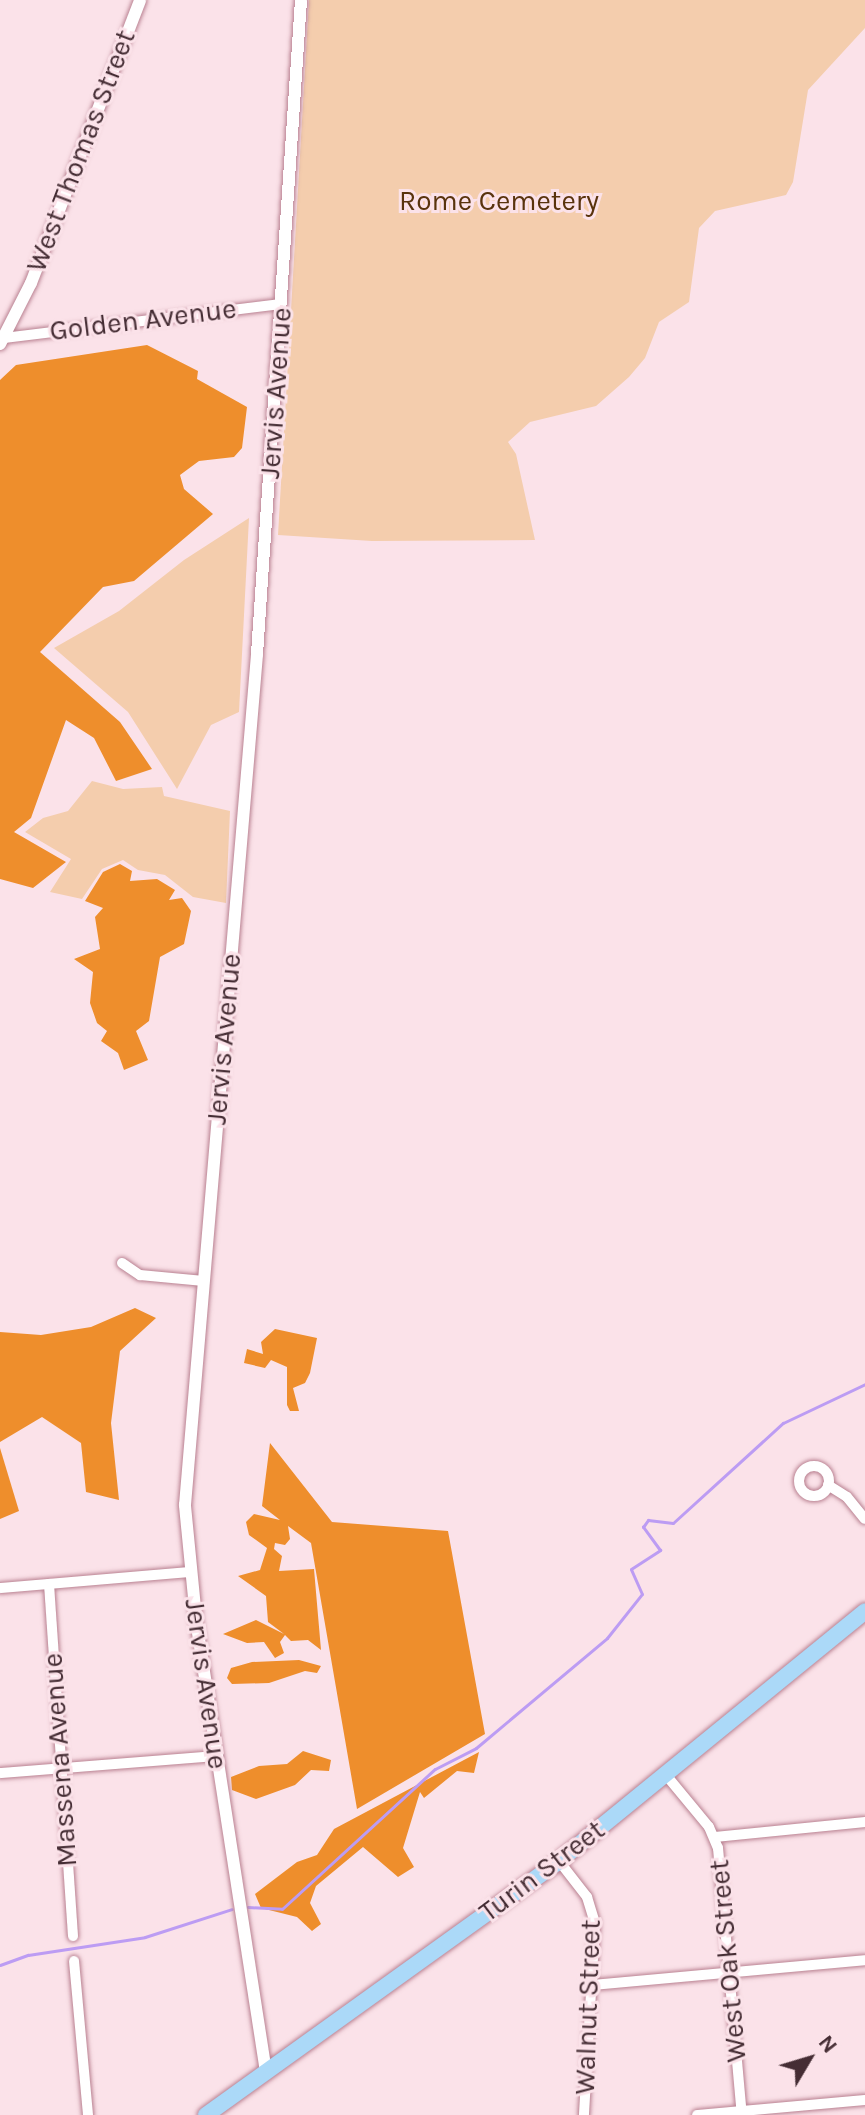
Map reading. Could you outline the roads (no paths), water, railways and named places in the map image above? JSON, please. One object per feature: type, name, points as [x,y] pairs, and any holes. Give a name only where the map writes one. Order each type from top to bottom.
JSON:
[{"type":"main road","name":"Turin Street","points":[[206,2115],[559,1861],[865,1611]]},
{"type":"street","name":"West Thomas Street","points":[[2,341],[140,0]]},
{"type":"street","name":"Jervis Avenue","points":[[266,2072],[190,1572],[185,1505],[281,304],[301,0]]},
{"type":"street","name":"Golden Avenue","points":[[2,341],[281,304]]},
{"type":"street","points":[[122,1263],[140,1275],[204,1281]]},
{"type":"street","points":[[828,1485],[847,1497],[865,1519]]},
{"type":"street","points":[[0,1588],[190,1572]]},
{"type":"street","name":"Massena Avenue","points":[[49,1584],[73,1936]]},
{"type":"street","points":[[0,1773],[217,1756]]},
{"type":"street","name":"West Oak Street","points":[[666,1775],[715,1837],[742,2113]]},
{"type":"street","points":[[715,1837],[865,1822]]},
{"type":"street","name":"Walnut Street","points":[[559,1861],[593,1908],[584,2115]]},
{"type":"street","points":[[592,1985],[865,1960]]},
{"type":"street","points":[[74,1961],[88,2115]]},
{"type":"street","points":[[697,2115],[865,2100]]},
{"type":"waterway","points":[[248,1907],[282,1909],[435,1769],[476,1748],[607,1638],[642,1594],[631,1569],[660,1550],[643,1527],[648,1520],[673,1523],[783,1423],[865,1384]]},
{"type":"waterway","points":[[0,1965],[28,1955],[145,1937],[232,1909]]},
{"type":"park label","name":"Rome Cemetery","points":[[499,201]]}]
